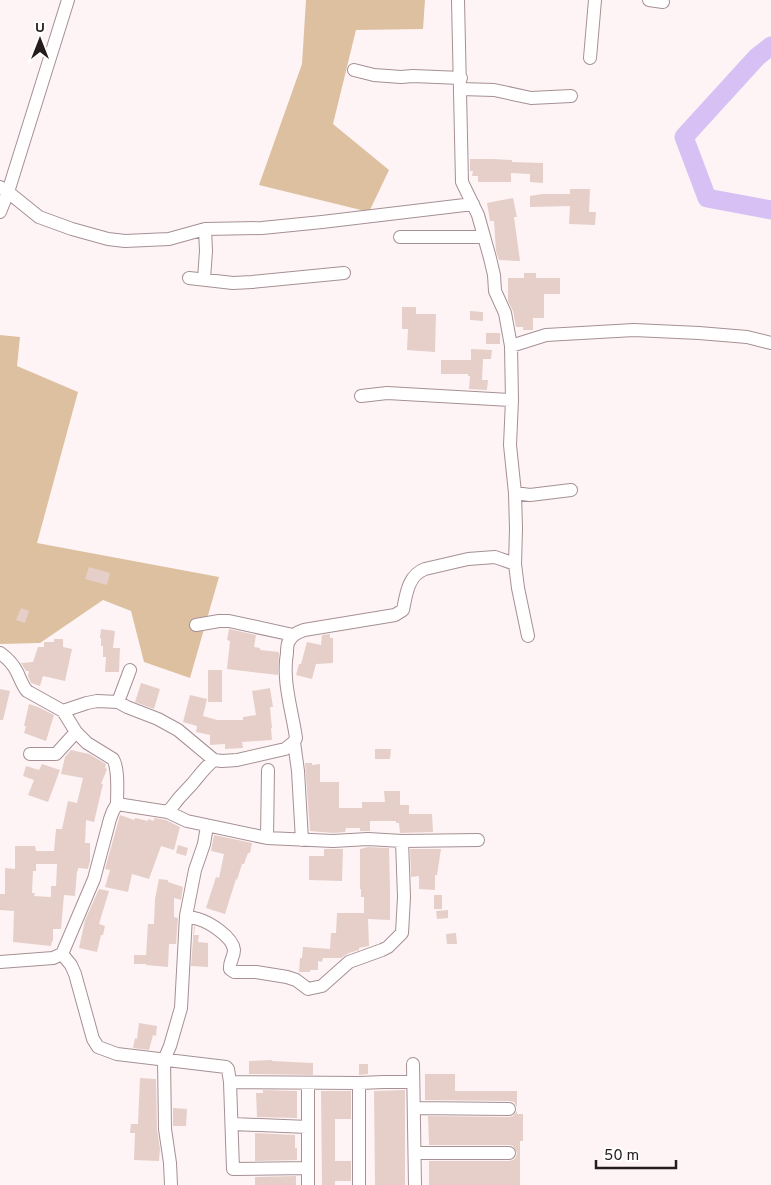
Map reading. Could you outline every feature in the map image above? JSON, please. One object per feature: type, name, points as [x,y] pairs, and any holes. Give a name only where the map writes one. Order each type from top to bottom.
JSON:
[{"type":"street","points":[[0,212],[4,190],[68,0]]},
{"type":"street","points":[[458,0],[462,182],[478,215],[494,275],[496,291],[505,313],[511,346],[512,400],[510,445],[515,493],[516,564],[518,588],[528,636]]},
{"type":"street","points":[[590,58],[595,0]]},
{"type":"street","points":[[649,0],[663,2]]},
{"type":"street","points":[[354,70],[392,77],[413,76],[531,98],[571,96]]},
{"type":"street","points":[[4,190],[39,217],[72,229],[108,239],[125,241],[169,239],[205,228],[262,228],[473,204]]},
{"type":"street","points":[[204,280],[205,228]]},
{"type":"street","points":[[400,237],[484,237]]},
{"type":"street","points":[[189,278],[233,283],[344,273]]},
{"type":"street","points":[[511,346],[546,335],[634,330],[747,337],[771,343]]},
{"type":"street","points":[[361,396],[386,393],[512,400]]},
{"type":"street","points":[[515,493],[530,495],[571,490]]},
{"type":"street","points":[[302,840],[298,771],[294,742],[296,738],[285,675],[288,642],[298,631],[400,613],[403,610],[411,582],[419,571],[468,559],[495,557],[516,564]]},
{"type":"street","points":[[196,625],[229,621],[293,636]]},
{"type":"street","points":[[0,653],[12,663],[27,691],[63,711],[76,732],[87,743],[116,762],[118,782],[117,804],[110,819],[94,879],[62,954],[53,958],[0,962]]},
{"type":"street","points":[[118,702],[130,670]]},
{"type":"street","points":[[63,711],[97,701],[118,702],[158,719],[178,730],[214,760],[237,760],[285,749],[294,742]]},
{"type":"street","points":[[30,754],[56,754],[76,732]]},
{"type":"street","points":[[168,812],[199,774],[214,760]]},
{"type":"street","points":[[267,838],[268,770]]},
{"type":"street","points":[[117,804],[168,812],[187,821],[267,838],[402,841],[478,840]]},
{"type":"street","points":[[171,1185],[165,1129],[164,1060],[181,1008],[186,916],[195,870],[204,844],[207,826]]},
{"type":"street","points":[[186,916],[200,919],[222,932],[229,940],[234,950],[230,969],[234,972],[256,972],[287,977],[296,980],[308,989],[322,986],[349,962],[388,947],[402,933],[404,896],[402,841]]},
{"type":"street","points":[[62,954],[71,965],[75,974],[93,1039],[98,1047],[117,1054],[226,1067],[229,1071],[230,1082],[233,1170],[308,1168]]},
{"type":"street","points":[[413,1064],[416,1185]]},
{"type":"street","points":[[230,1082],[413,1082]]},
{"type":"street","points":[[308,1083],[308,1185]]},
{"type":"street","points":[[358,1083],[359,1185]]},
{"type":"street","points":[[415,1108],[508,1109]]},
{"type":"street","points":[[232,1124],[308,1127]]},
{"type":"street","points":[[415,1153],[509,1153]]},
{"type":"shaded area","points":[[306,0],[425,0],[423,29],[356,30],[333,124],[389,170],[369,212],[259,185],[302,64]]},
{"type":"shaded area","points":[[0,335],[20,337],[17,366],[78,392],[37,543],[219,577],[190,678],[144,662],[131,611],[103,600],[40,643],[0,644]]},
{"type":"building","points":[[470,159],[543,163],[543,183],[530,182],[530,174],[511,173],[511,182],[478,182],[478,176],[472,176],[473,171],[470,171]]},
{"type":"building","points":[[570,189],[590,189],[589,212],[596,212],[595,225],[569,224],[570,206],[530,207],[530,196],[570,194]]},
{"type":"building","points":[[513,198],[517,217],[514,217],[520,261],[499,260],[496,251],[494,221],[490,221],[487,203]]},
{"type":"building","points":[[524,273],[536,273],[536,278],[560,278],[560,294],[544,294],[544,318],[533,318],[533,330],[523,330],[523,327],[516,327],[513,311],[508,301],[508,278],[524,278]]},
{"type":"building","points":[[402,307],[416,307],[416,314],[436,314],[435,352],[407,350],[408,329],[402,329]]},
{"type":"building","points":[[470,311],[483,312],[483,321],[470,320]]},
{"type":"building","points":[[486,333],[500,333],[500,344],[486,344]]},
{"type":"building","points":[[471,349],[492,350],[491,359],[483,359],[482,380],[488,380],[487,390],[469,389],[470,376],[468,374],[441,374],[441,360],[471,360]]},
{"type":"building","points":[[89,567],[110,573],[107,585],[85,579]]},
{"type":"building","points":[[21,608],[29,611],[25,623],[16,620]]},
{"type":"building","points":[[101,629],[115,631],[113,648],[120,648],[119,672],[105,672],[106,657],[103,657],[103,646],[101,646]]},
{"type":"building","points":[[229,629],[256,635],[254,647],[260,648],[260,650],[279,652],[278,675],[227,669],[230,641],[227,640]]},
{"type":"building","points":[[330,634],[330,638],[333,638],[333,663],[316,664],[312,679],[296,675],[307,642],[321,645],[322,635]]},
{"type":"building","points":[[54,639],[63,639],[63,647],[72,649],[65,681],[43,676],[40,686],[31,683],[28,676],[29,671],[26,671],[21,663],[33,662],[38,647],[44,647],[44,642],[54,642]]},
{"type":"building","points":[[208,670],[222,670],[222,702],[208,702]]},
{"type":"building","points":[[141,683],[160,689],[154,709],[135,702]]},
{"type":"building","points":[[270,688],[273,707],[270,707],[272,740],[242,742],[243,748],[225,749],[225,744],[210,745],[210,735],[196,732],[197,726],[183,722],[190,695],[207,699],[203,716],[217,720],[243,720],[243,717],[256,715],[252,691]]},
{"type":"building","points":[[0,689],[10,691],[3,720],[0,720]]},
{"type":"building","points":[[29,704],[54,715],[46,741],[24,733]]},
{"type":"building","points":[[375,749],[391,749],[390,759],[375,759]]},
{"type":"building","points":[[71,750],[89,754],[106,764],[105,768],[107,769],[101,784],[103,784],[94,822],[86,820],[85,843],[90,843],[88,869],[78,868],[75,896],[64,895],[61,929],[53,929],[51,946],[13,942],[14,911],[0,910],[0,894],[5,894],[5,868],[15,869],[15,846],[35,846],[36,851],[54,851],[56,829],[62,829],[68,801],[77,803],[83,778],[61,774],[65,757]],"holes":[[[36,864],[57,864],[56,886],[51,886],[51,897],[34,896],[35,893],[32,893],[33,871],[36,871]]]},
{"type":"building","points":[[305,763],[312,763],[312,765],[320,764],[320,782],[339,782],[339,808],[362,808],[362,802],[385,802],[384,791],[400,791],[400,805],[409,805],[409,814],[432,814],[433,832],[400,833],[399,823],[396,823],[396,821],[370,821],[370,831],[360,831],[360,828],[346,828],[345,832],[333,833],[310,831]]},
{"type":"building","points":[[42,764],[60,770],[48,802],[28,795],[34,780],[23,776],[26,766],[39,770]]},
{"type":"building","points":[[120,815],[134,820],[135,818],[154,821],[154,818],[166,820],[180,827],[174,850],[161,846],[149,879],[132,874],[128,892],[105,887],[110,870],[105,869]]},
{"type":"building","points":[[214,835],[252,843],[250,853],[248,853],[244,864],[242,864],[236,879],[225,914],[206,908],[216,877],[219,878],[224,854],[211,851]]},
{"type":"building","points":[[178,845],[188,848],[186,856],[176,853]]},
{"type":"building","points":[[368,847],[389,848],[390,920],[368,919],[369,946],[359,948],[359,950],[341,958],[323,958],[322,962],[318,961],[318,970],[299,972],[303,947],[330,949],[331,933],[336,933],[337,913],[364,913],[364,897],[361,897],[360,889],[360,849]]},
{"type":"building","points":[[324,849],[343,849],[342,881],[309,880],[309,856],[324,856]]},
{"type":"building","points":[[410,849],[441,849],[437,875],[435,875],[435,890],[419,889],[419,876],[411,877]]},
{"type":"building","points":[[159,879],[168,880],[168,882],[183,887],[181,900],[174,898],[174,917],[178,918],[176,944],[169,944],[168,967],[134,964],[134,955],[146,955],[148,924],[154,924],[155,899]]},
{"type":"building","points":[[99,889],[109,891],[99,924],[105,926],[97,952],[79,948],[85,920]]},
{"type":"building","points":[[434,895],[442,895],[442,909],[434,909]]},
{"type":"building","points":[[448,910],[448,918],[437,919],[436,911]]},
{"type":"building","points":[[194,926],[194,935],[199,935],[198,942],[208,943],[208,967],[191,966]]},
{"type":"building","points":[[456,933],[457,944],[447,944],[446,934]]},
{"type":"building","points":[[139,1023],[157,1026],[156,1036],[153,1035],[149,1050],[133,1048],[135,1038],[137,1039]]},
{"type":"building","points":[[272,1060],[313,1063],[313,1075],[249,1074],[249,1061]]},
{"type":"building","points":[[359,1064],[368,1064],[368,1074],[359,1075]]},
{"type":"building","points":[[425,1074],[455,1074],[455,1091],[517,1091],[517,1107],[514,1102],[509,1101],[425,1100]]},
{"type":"building","points":[[140,1078],[156,1079],[159,1161],[134,1160],[135,1133],[130,1133],[131,1124],[138,1124]]},
{"type":"building","points":[[263,1090],[297,1091],[297,1118],[257,1117],[256,1093],[263,1093]]},
{"type":"building","points":[[405,1090],[405,1185],[375,1185],[374,1091]]},
{"type":"building","points":[[321,1091],[351,1091],[351,1119],[335,1119],[335,1161],[351,1161],[351,1181],[335,1181],[335,1185],[322,1185]]},
{"type":"building","points":[[173,1108],[187,1109],[186,1126],[173,1126]]},
{"type":"building","points":[[517,1111],[517,1114],[523,1114],[523,1141],[520,1141],[520,1185],[429,1185],[429,1161],[509,1161],[516,1157],[517,1153],[513,1146],[509,1145],[429,1145],[428,1116],[509,1117],[513,1116]]},
{"type":"building","points":[[255,1133],[295,1135],[297,1160],[255,1161]]},
{"type":"building","points":[[296,1176],[296,1185],[255,1185],[255,1177]]},
{"type":"waterway","points":[[771,46],[757,57],[684,137],[707,198],[771,210]]}]
